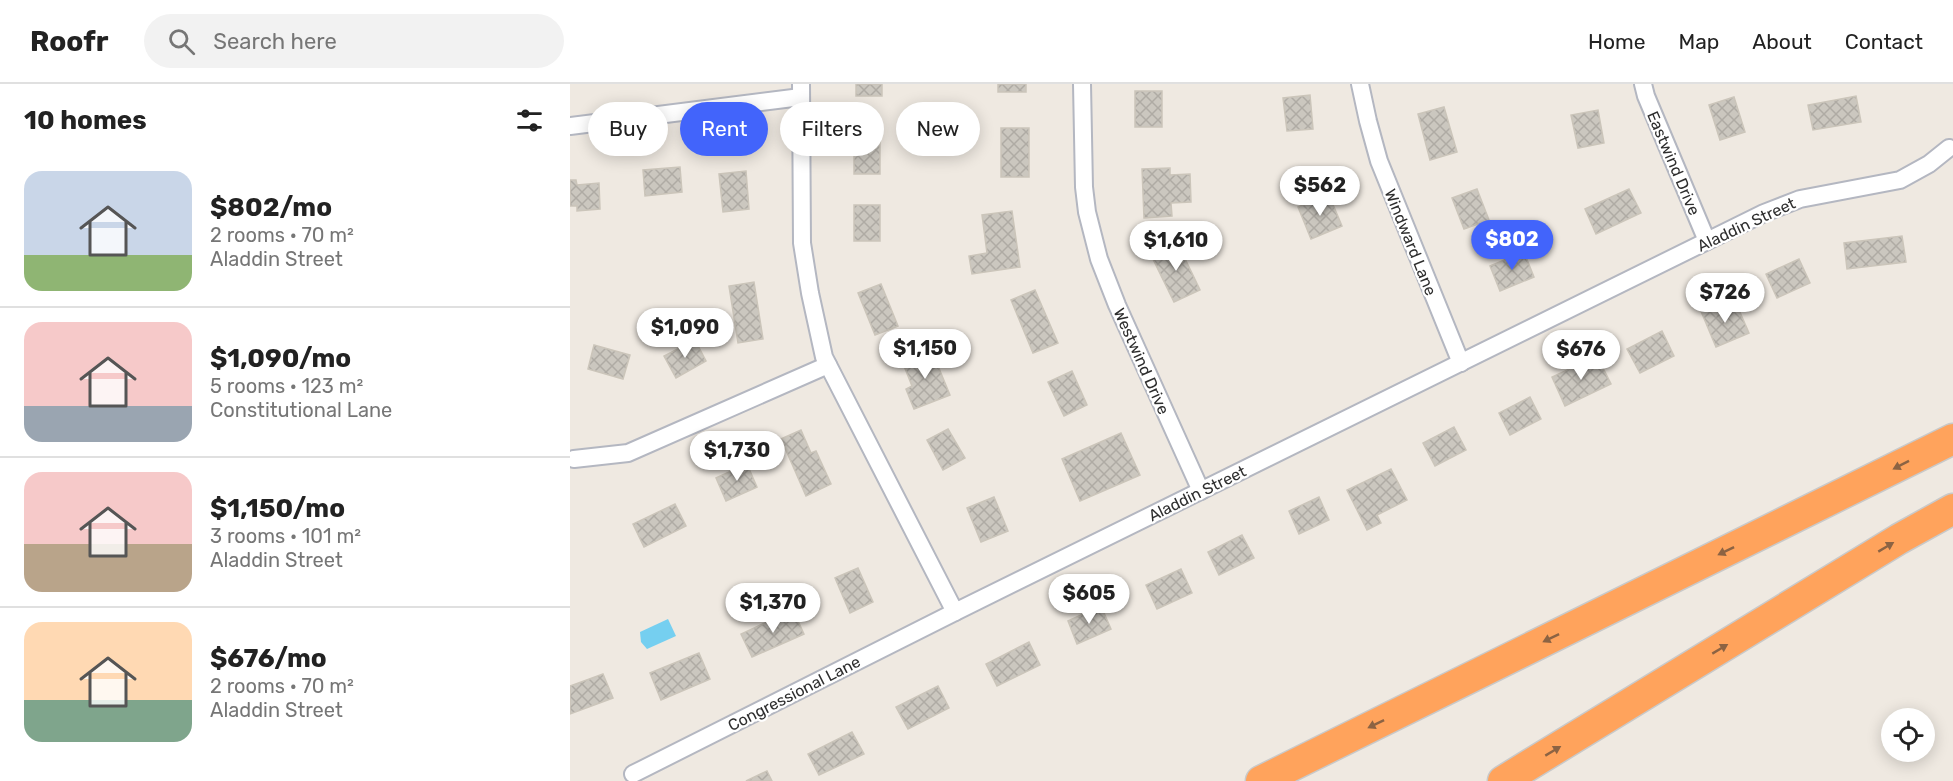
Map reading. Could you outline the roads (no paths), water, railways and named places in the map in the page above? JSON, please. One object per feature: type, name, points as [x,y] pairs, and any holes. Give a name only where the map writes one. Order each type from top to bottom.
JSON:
[{"type":"highway","points":[[1261,781],[1953,439]]},
{"type":"highway","points":[[1503,781],[1953,509]]},
{"type":"street","name":"Westwind Drive","points":[[1082,84],[1084,187],[1099,259],[1117,305],[1201,491]]},
{"type":"street","name":"Windward Lane","points":[[1360,84],[1379,161],[1461,363]]},
{"type":"street","name":"Eastwind Drive","points":[[1643,84],[1707,241]]},
{"type":"street","points":[[570,126],[801,90],[802,243],[824,357],[955,612]]},
{"type":"street","name":"Aladdin Street","points":[[955,612],[1764,213],[1800,199],[1900,180],[1929,164],[1949,148]]},
{"type":"street","points":[[574,459],[628,453],[828,365]]},
{"type":"street","name":"Congressional Lane","points":[[633,774],[955,612]]},
{"type":"water","points":[[668,619],[676,636],[647,649],[641,642],[640,632]]}]
